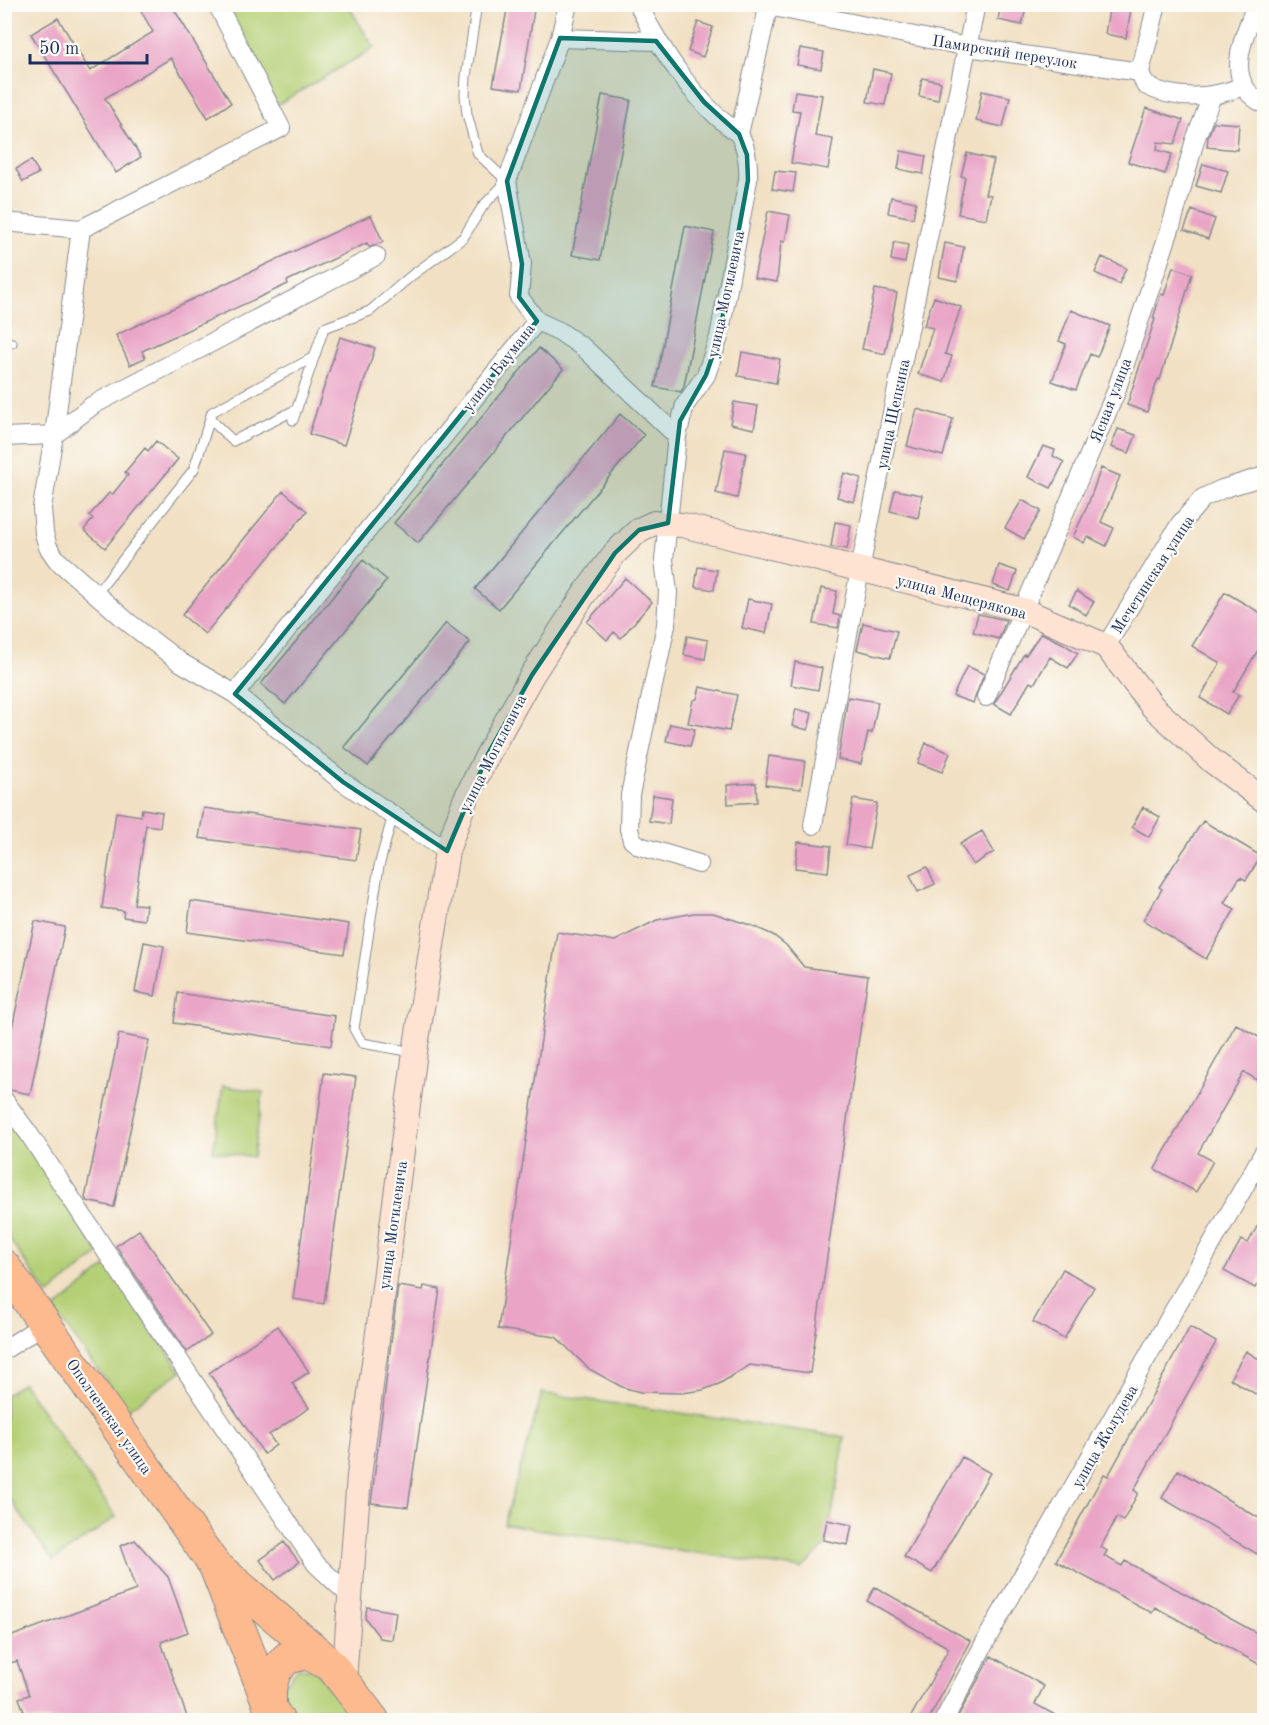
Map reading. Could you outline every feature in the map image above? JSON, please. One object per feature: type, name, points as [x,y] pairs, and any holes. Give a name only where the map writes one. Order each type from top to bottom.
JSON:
[{"type":"highway","name":"Ополченская улица","points":[[4,1266],[215,1566],[274,1714]]},
{"type":"highway","name":"Ополченская улица","points":[[215,1566],[338,1673],[373,1720]]},
{"type":"highway","points":[[274,1714],[270,1688],[275,1671],[287,1658],[306,1653],[338,1673]]},
{"type":"street","points":[[4,222],[81,229],[281,128],[217,4]]},
{"type":"street","points":[[507,181],[560,38],[568,4]]},
{"type":"street","points":[[638,4],[656,41],[704,102],[722,122],[739,134]]},
{"type":"street","name":"улица Щепкина","points":[[813,825],[860,570],[976,4]]},
{"type":"street","points":[[1157,4],[1140,72],[1145,85],[1163,93],[1212,96],[1243,86]]},
{"type":"street","points":[[1256,4],[1240,48],[1239,67],[1247,93],[1264,104]]},
{"type":"street","name":"Памирский переулок","points":[[765,5],[968,46],[1140,72]]},
{"type":"street","name":"улица Могилевича","points":[[338,1673],[351,1597],[359,1476],[415,1052],[447,851],[465,800],[488,754],[532,675],[585,593],[615,553],[639,530],[654,523],[668,523],[677,436],[685,405],[706,375],[719,337],[748,180],[747,155],[739,134],[765,5]]},
{"type":"street","points":[[560,38],[656,41]]},
{"type":"street","name":"Ясная улица","points":[[986,696],[1115,394],[1212,96]]},
{"type":"street","name":"улица Баумана","points":[[235,694],[537,321],[519,297],[522,264],[507,181]]},
{"type":"street","points":[[81,229],[42,508],[44,533],[48,547],[57,560],[129,623],[180,662],[235,694],[342,782],[447,851]]},
{"type":"street","points":[[4,437],[54,435],[93,405],[376,256]]},
{"type":"street","points":[[537,321],[559,331],[584,348],[677,436]]},
{"type":"street","name":"Мечетинская улица","points":[[1106,646],[1180,524],[1203,498],[1222,489],[1264,476]]},
{"type":"street","points":[[668,523],[664,561],[668,592],[666,624],[630,795],[628,829],[632,840],[640,846],[699,864]]},
{"type":"street","name":"улица Мещерякова","points":[[668,523],[1023,610],[1106,646],[1153,707],[1212,761],[1264,800]]},
{"type":"street","points":[[4,1100],[316,1564],[351,1597]]},
{"type":"street","name":"улица Жолудева","points":[[945,1720],[990,1633],[1264,1152]]},
{"type":"street","points":[[4,1350],[44,1324]]},
{"type":"lane","points":[[293,420],[324,328],[370,311],[411,276],[463,238],[483,206],[507,181],[478,154],[467,114],[466,76],[477,4]]},
{"type":"lane","points":[[96,594],[194,469],[212,412],[314,357]]},
{"type":"lane","points":[[210,419],[233,441],[297,409]]},
{"type":"lane","points":[[393,815],[379,866],[354,1029],[362,1043],[415,1052]]},
{"type":"highlighted area","points":[[560,38],[656,41],[704,102],[739,134],[747,155],[748,180],[719,337],[706,375],[680,421],[668,523],[639,530],[615,553],[532,675],[488,754],[447,851],[343,782],[235,694],[537,321],[519,297],[522,264],[507,181]]},
{"type":"green space","points":[[218,5],[348,5],[374,48],[277,105]]},
{"type":"green space","points":[[223,1086],[263,1092],[253,1157],[213,1151]]},
{"type":"green space","points":[[4,1108],[99,1254],[48,1295],[5,1233]]},
{"type":"green space","points":[[108,1265],[181,1371],[127,1410],[54,1310]]},
{"type":"green space","points":[[23,1383],[116,1517],[53,1561],[5,1492],[5,1395]]},
{"type":"green space","points":[[542,1393],[845,1437],[827,1544],[802,1569],[504,1524]]},
{"type":"green space","points":[[298,1668],[316,1670],[356,1720],[292,1720],[280,1703],[282,1688]]},
{"type":"building","points":[[137,4],[171,4],[231,103],[208,118],[171,58],[105,98],[141,157],[116,173],[31,34],[58,18],[90,71],[153,32]]},
{"type":"building","points":[[508,4],[535,4],[521,90],[493,86]]},
{"type":"building","points":[[1001,4],[1013,4],[1026,8],[1022,25],[998,20]]},
{"type":"building","points":[[1110,4],[1132,4],[1126,38],[1105,34]]},
{"type":"building","points":[[698,22],[713,27],[703,57],[688,51]]},
{"type":"building","points":[[800,48],[824,52],[821,69],[797,65]]},
{"type":"building","points":[[873,69],[891,73],[885,105],[867,102]]},
{"type":"building","points":[[922,78],[941,82],[938,100],[919,96]]},
{"type":"building","points":[[795,91],[822,95],[815,136],[833,139],[828,169],[791,163],[800,111],[792,110]]},
{"type":"building","points":[[982,91],[1010,97],[1003,127],[976,121]]},
{"type":"building","points":[[602,95],[631,100],[600,260],[572,255]]},
{"type":"building","points":[[1146,108],[1183,120],[1175,144],[1158,142],[1157,150],[1172,154],[1165,174],[1128,162]]},
{"type":"building","points":[[1214,122],[1239,124],[1237,150],[1207,147],[1208,136]]},
{"type":"building","points":[[901,151],[926,156],[923,174],[898,169]]},
{"type":"building","points":[[967,153],[994,160],[985,194],[991,195],[986,219],[958,214],[965,177],[961,176]]},
{"type":"building","points":[[31,160],[39,173],[23,182],[16,169]]},
{"type":"building","points":[[1203,164],[1228,171],[1221,193],[1196,186]]},
{"type":"building","points":[[775,171],[796,173],[793,192],[772,189]]},
{"type":"building","points":[[891,197],[916,202],[913,218],[888,213]]},
{"type":"building","points":[[1192,210],[1215,219],[1208,239],[1184,230]]},
{"type":"building","points":[[768,211],[790,215],[785,242],[781,241],[777,282],[754,278]]},
{"type":"building","points":[[371,215],[383,242],[369,247],[367,243],[287,281],[288,284],[142,351],[145,358],[130,365],[116,335]]},
{"type":"building","points":[[685,226],[714,232],[681,392],[655,387]]},
{"type":"building","points":[[894,242],[908,245],[905,263],[891,260]]},
{"type":"building","points":[[945,243],[964,247],[957,281],[939,277]]},
{"type":"building","points":[[1102,257],[1126,268],[1119,284],[1095,273]]},
{"type":"building","points":[[1173,267],[1192,274],[1160,380],[1158,379],[1147,412],[1127,405],[1161,294],[1164,295]]},
{"type":"building","points":[[875,289],[897,293],[885,354],[862,349]]},
{"type":"building","points":[[934,297],[961,307],[945,354],[952,356],[944,382],[918,374],[933,328],[924,326]]},
{"type":"building","points":[[1071,310],[1110,326],[1097,357],[1090,354],[1076,390],[1052,381],[1066,344],[1059,341]]},
{"type":"building","points":[[340,337],[375,348],[344,445],[309,434]]},
{"type":"building","points":[[539,348],[563,369],[418,543],[394,523]]},
{"type":"building","points":[[742,352],[780,359],[776,383],[738,376]]},
{"type":"building","points":[[734,402],[758,406],[754,429],[730,424]]},
{"type":"building","points":[[917,409],[953,419],[943,456],[907,446]]},
{"type":"building","points":[[620,414],[644,435],[499,609],[475,589]]},
{"type":"building","points":[[1118,429],[1136,435],[1129,453],[1111,447]]},
{"type":"building","points":[[156,441],[178,459],[105,548],[84,530],[93,519],[89,516],[109,493],[112,495],[128,475],[125,472],[145,448],[148,451]]},
{"type":"building","points":[[1043,446],[1055,450],[1053,456],[1064,462],[1051,488],[1028,477]]},
{"type":"building","points":[[725,449],[746,453],[737,498],[716,493]]},
{"type":"building","points":[[1101,468],[1120,476],[1101,522],[1114,528],[1106,546],[1087,536],[1084,543],[1073,537]]},
{"type":"building","points":[[844,473],[861,478],[854,502],[837,497]]},
{"type":"building","points":[[895,490],[922,495],[918,518],[890,511]]},
{"type":"building","points":[[283,491],[307,511],[205,634],[182,615]]},
{"type":"building","points":[[1022,500],[1041,511],[1024,539],[1005,528]]},
{"type":"building","points":[[835,522],[851,525],[847,549],[831,547]]},
{"type":"building","points":[[363,560],[387,580],[285,704],[261,684]]},
{"type":"building","points":[[999,565],[1017,571],[1010,591],[993,585]]},
{"type":"building","points":[[698,567],[717,570],[714,590],[695,587]]},
{"type":"building","points":[[625,578],[652,602],[621,638],[614,632],[607,640],[587,622]]},
{"type":"building","points":[[821,588],[837,591],[833,614],[840,616],[838,628],[814,624]]},
{"type":"building","points":[[1077,591],[1094,602],[1086,615],[1069,604]]},
{"type":"building","points":[[1225,592],[1264,615],[1264,640],[1233,692],[1239,695],[1227,714],[1200,698],[1220,663],[1192,646]]},
{"type":"building","points":[[748,599],[772,604],[766,633],[742,628]]},
{"type":"building","points":[[978,614],[1006,620],[999,639],[973,632]]},
{"type":"building","points":[[446,623],[470,642],[368,766],[344,747]]},
{"type":"building","points":[[863,623],[897,631],[890,658],[857,650]]},
{"type":"building","points":[[1041,633],[1078,653],[1068,668],[1050,657],[1034,684],[1030,682],[1011,714],[994,704],[1024,654],[1026,655]]},
{"type":"building","points":[[687,636],[708,640],[705,659],[684,655]]},
{"type":"building","points":[[795,662],[822,668],[818,690],[791,685]]},
{"type":"building","points":[[967,666],[984,674],[973,703],[953,696]]},
{"type":"building","points":[[700,687],[737,695],[729,731],[688,723],[693,700],[697,699]]},
{"type":"building","points":[[848,697],[878,702],[872,733],[868,732],[861,764],[838,759]]},
{"type":"building","points":[[796,709],[812,713],[808,730],[792,726]]},
{"type":"building","points":[[670,724],[695,729],[690,746],[666,741]]},
{"type":"building","points":[[926,743],[950,753],[942,772],[918,763]]},
{"type":"building","points":[[769,756],[805,761],[801,789],[765,785]]},
{"type":"building","points":[[756,783],[757,802],[728,804],[727,785]]},
{"type":"building","points":[[653,795],[672,798],[669,824],[649,821]]},
{"type":"building","points":[[853,799],[877,803],[869,849],[846,845]]},
{"type":"building","points":[[1143,807],[1160,817],[1149,837],[1132,827]]},
{"type":"building","points":[[204,808],[361,830],[356,860],[199,838]]},
{"type":"building","points":[[142,809],[162,812],[160,827],[146,825],[134,904],[146,905],[144,920],[123,917],[124,911],[102,908],[116,812],[141,816]]},
{"type":"building","points":[[1203,821],[1261,856],[1246,880],[1240,877],[1224,903],[1235,909],[1206,959],[1143,920],[1162,889],[1159,887]]},
{"type":"building","points":[[982,831],[994,852],[973,865],[960,844]]},
{"type":"building","points":[[798,842],[831,846],[828,872],[795,868]]},
{"type":"building","points":[[927,867],[935,884],[918,892],[910,875]]},
{"type":"building","points":[[191,901],[349,924],[344,954],[187,932]]},
{"type":"building","points":[[694,913],[713,913],[773,935],[786,945],[804,967],[868,976],[810,1373],[750,1365],[719,1384],[703,1390],[682,1393],[640,1392],[622,1387],[589,1369],[556,1337],[498,1329],[557,932],[615,941],[657,920]]},
{"type":"building","points":[[35,921],[65,927],[30,1094],[4,1089],[4,1065]]},
{"type":"building","points":[[144,942],[164,946],[155,996],[135,992]]},
{"type":"building","points":[[178,993],[335,1016],[331,1046],[174,1023]]},
{"type":"building","points":[[1236,1024],[1264,1040],[1264,1067],[1257,1080],[1244,1072],[1198,1153],[1213,1161],[1196,1192],[1155,1169]]},
{"type":"building","points":[[119,1034],[149,1040],[114,1207],[87,1201],[85,1198]]},
{"type":"building","points":[[324,1073],[356,1077],[324,1304],[293,1299]]},
{"type":"building","points":[[1264,1214],[1264,1272],[1255,1288],[1224,1271],[1241,1240],[1248,1243]]},
{"type":"building","points":[[139,1230],[211,1335],[187,1352],[116,1246]]},
{"type":"building","points":[[1063,1269],[1094,1287],[1064,1339],[1033,1322]]},
{"type":"building","points":[[398,1286],[423,1290],[424,1286],[440,1289],[408,1507],[371,1503]]},
{"type":"building","points":[[278,1326],[309,1372],[292,1383],[309,1408],[269,1435],[276,1445],[264,1454],[209,1373]]},
{"type":"building","points":[[1190,1327],[1216,1342],[1134,1490],[1138,1493],[1123,1521],[1117,1517],[1101,1547],[1107,1551],[1104,1556],[1122,1566],[1125,1561],[1264,1637],[1264,1667],[1155,1607],[1152,1613],[1056,1561],[1104,1474],[1108,1476]]},
{"type":"building","points":[[1246,1351],[1264,1362],[1264,1399],[1230,1379]]},
{"type":"building","points":[[962,1457],[990,1473],[932,1573],[904,1557]]},
{"type":"building","points":[[1178,1470],[1264,1521],[1264,1558],[1162,1498]]},
{"type":"building","points":[[827,1520],[852,1525],[848,1545],[823,1540]]},
{"type":"building","points":[[135,1540],[168,1577],[188,1632],[161,1642],[188,1720],[27,1720],[19,1698],[29,1695],[17,1661],[4,1665],[4,1639],[136,1590],[120,1546]]},
{"type":"building","points":[[284,1542],[299,1562],[275,1580],[260,1560]]},
{"type":"building","points":[[875,1587],[971,1641],[928,1720],[909,1720],[949,1648],[867,1601]]},
{"type":"building","points":[[367,1607],[396,1612],[392,1640],[380,1638],[365,1618]]},
{"type":"building","points":[[991,1656],[1044,1686],[1035,1704],[1064,1720],[956,1720]]}]
